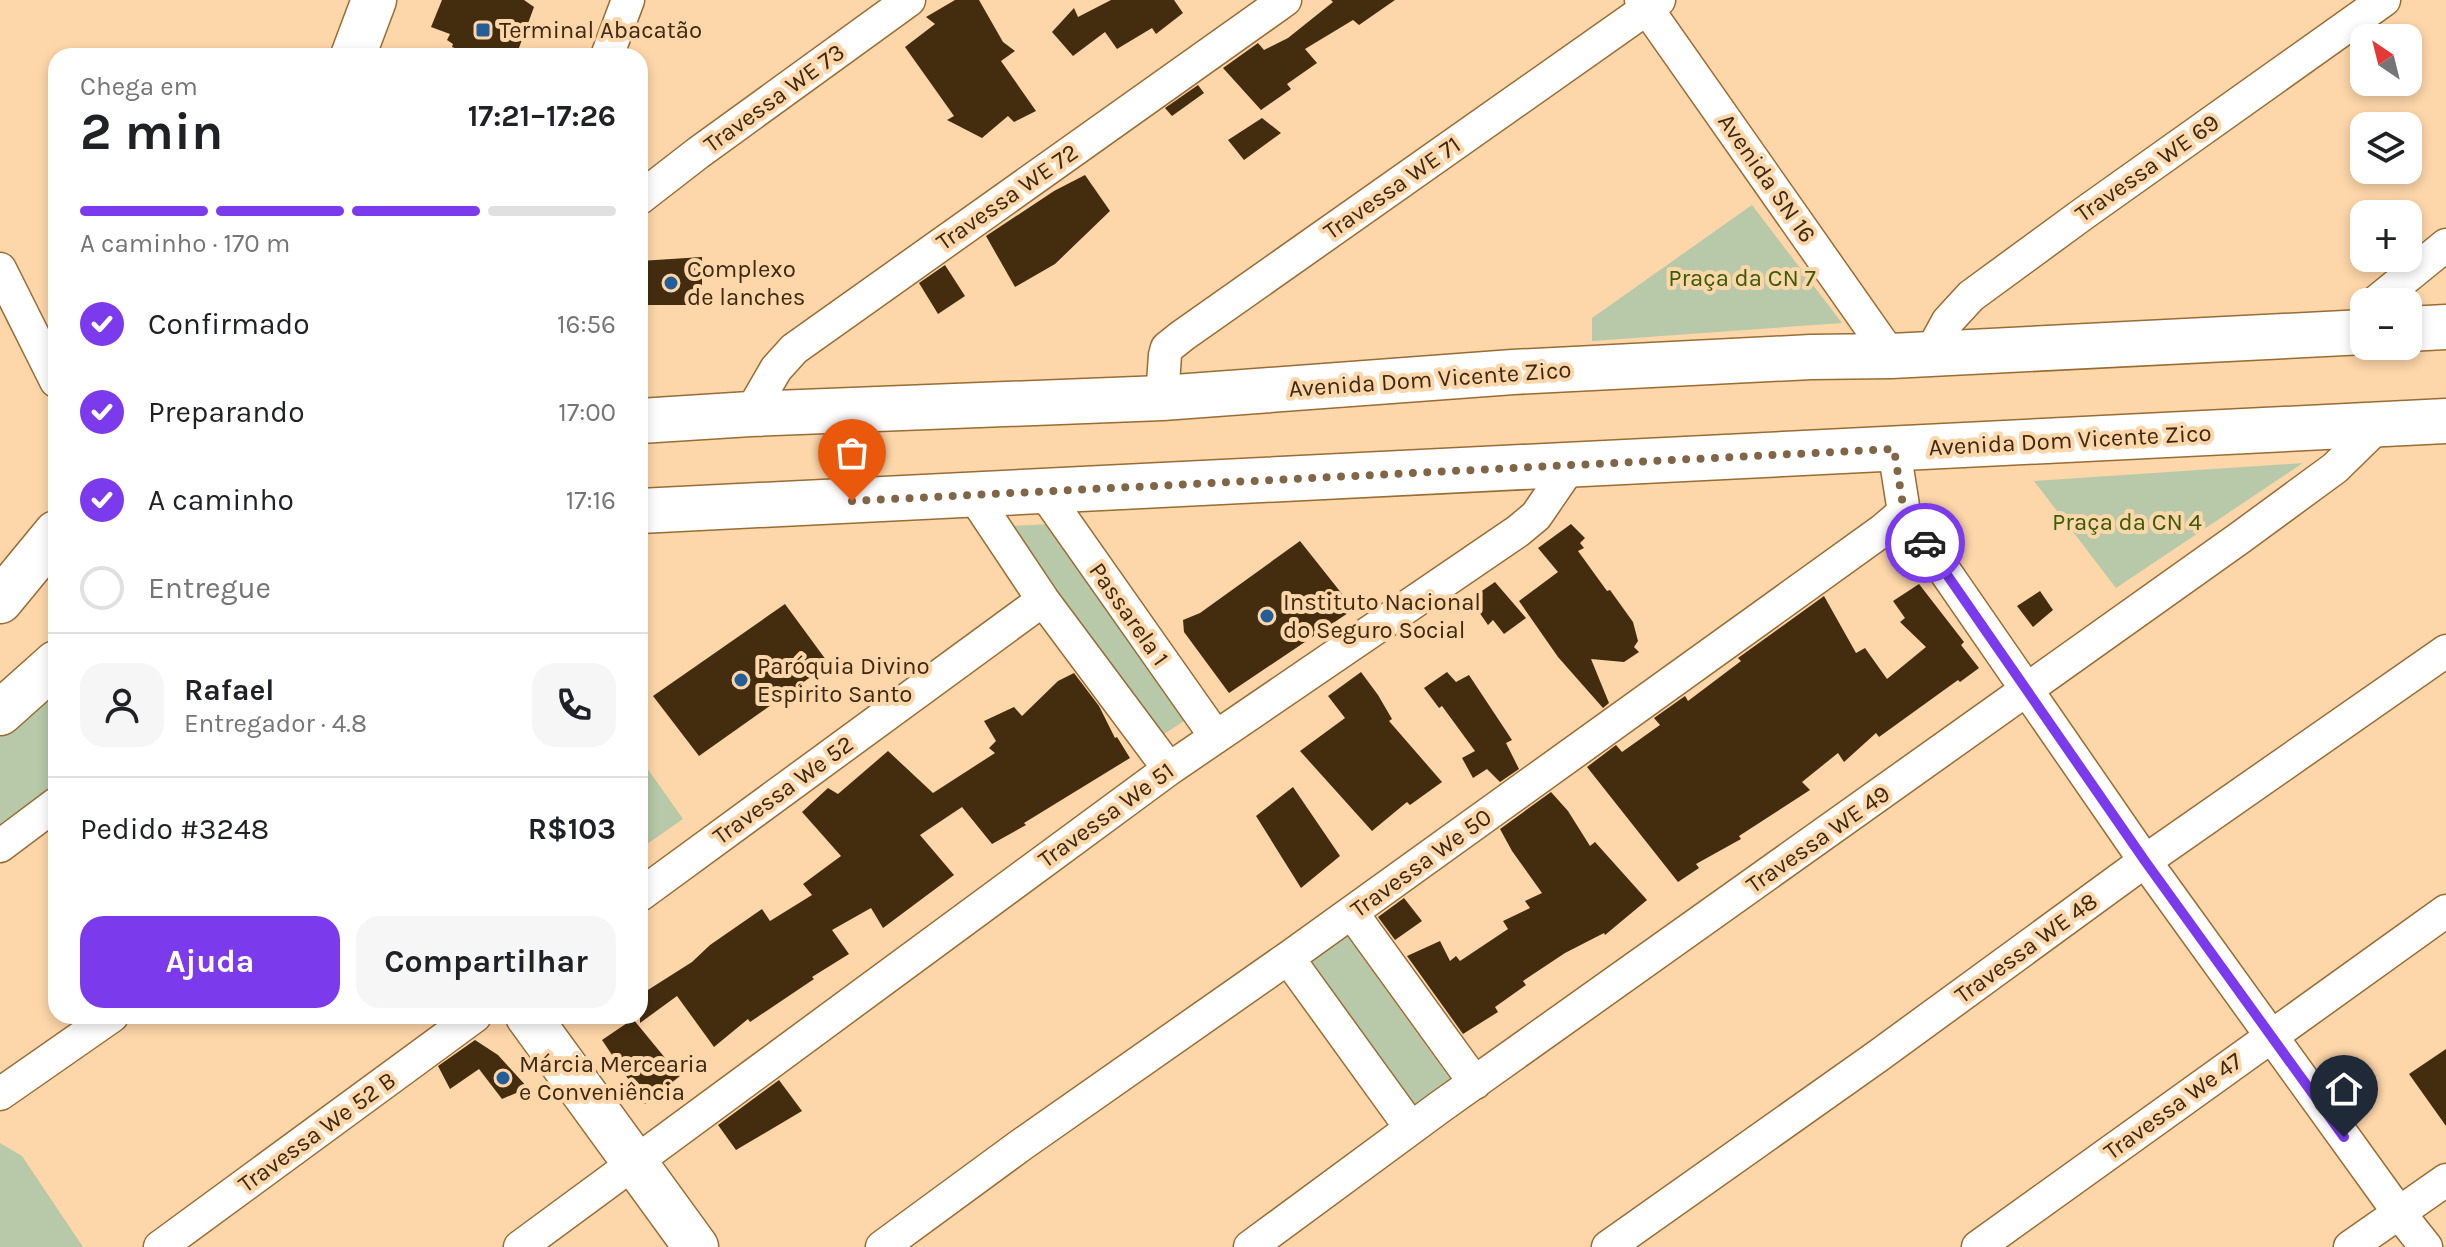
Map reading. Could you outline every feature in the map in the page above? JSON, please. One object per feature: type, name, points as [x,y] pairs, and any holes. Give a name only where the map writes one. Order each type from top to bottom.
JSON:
[{"type":"main road","points":[[356,48],[374,0]]},
{"type":"main road","name":"Avenida Dom Vicente Zico","points":[[648,420],[1162,398],[1513,372],[1910,355],[2350,326]]},
{"type":"main road","points":[[2422,328],[2446,327]]},
{"type":"main road","name":"Avenida Dom Vicente Zico","points":[[648,511],[2446,421]]},
{"type":"main road","points":[[0,601],[48,543]]},
{"type":"main road","points":[[0,713],[48,670]]},
{"type":"main road","points":[[534,1024],[696,1247]]},
{"type":"street","points":[[610,48],[628,0]]},
{"type":"street","name":"Travessa WE 73","points":[[648,192],[909,0]]},
{"type":"street","name":"Travessa WE 72","points":[[750,414],[776,369],[794,349],[1285,0]]},
{"type":"street","name":"Travessa WE 69","points":[[1910,355],[1971,296],[2384,0]]},
{"type":"street","name":"Avenida SN 16","points":[[1649,3],[1910,355]]},
{"type":"street","name":"Travessa WE 71","points":[[1162,398],[1167,348],[1649,3]]},
{"type":"street","points":[[2393,288],[2446,245]]},
{"type":"street","points":[[0,254],[48,317]]},
{"type":"street","points":[[0,269],[48,365]]},
{"type":"street","name":"Travessa WE 49","points":[[1250,1247],[1411,1128],[2027,691],[2335,468],[2380,424]]},
{"type":"street","points":[[1894,449],[1904,512],[2145,861],[2426,1247]]},
{"type":"street","name":"Travessa We 51","points":[[520,1247],[1169,769],[1527,524],[1536,516],[1571,465]]},
{"type":"street","name":"Passarela 1","points":[[1043,491],[1216,737]]},
{"type":"street","points":[[973,495],[1043,600],[1169,769]]},
{"type":"street","name":"Travessa We 50","points":[[882,1247],[1033,1136],[1352,913],[1867,543],[1904,512]]},
{"type":"street","name":"Travessa We 52","points":[[648,889],[1043,600]]},
{"type":"street","name":"Travessa WE 48","points":[[1608,1247],[1878,1056],[2145,861],[2446,651]]},
{"type":"street","points":[[0,846],[48,810]]},
{"type":"street","name":"Travessa We 47","points":[[1978,1247],[2446,911]]},
{"type":"street","points":[[1352,913],[1475,1083]]},
{"type":"street","points":[[1288,958],[1411,1128]]},
{"type":"street","points":[[0,1094],[101,1024]]},
{"type":"street","name":"Travessa We 52 B","points":[[160,1247],[464,1024]]},
{"type":"street","points":[[2350,1247],[2446,1180]]},
{"type":"green space","name":"Praça da CN 7","points":[[1752,205],[1842,323],[1592,341],[1592,318]]},
{"type":"green space","name":"Praça da CN 4","points":[[2303,463],[2116,588],[2034,481]]},
{"type":"green space","points":[[1052,524],[1187,719],[1152,742],[1009,526]]},
{"type":"green space","points":[[48,685],[48,796],[0,832],[0,730]]},
{"type":"green space","points":[[648,769],[683,819],[648,843]]},
{"type":"green space","points":[[1345,933],[1453,1083],[1416,1109],[1310,959]]},
{"type":"green space","points":[[0,1143],[22,1156],[83,1247],[0,1247]]},
{"type":"building","name":"Terminal Abacatão","points":[[442,0],[524,0],[534,7],[519,48],[455,48],[447,40],[450,34],[431,27]]},
{"type":"building","points":[[955,0],[979,0],[1003,42],[1015,51],[1001,61],[1036,111],[1014,122],[1008,116],[982,138],[947,120],[954,116],[905,47],[935,24],[926,17]]},
{"type":"building","points":[[1111,0],[1174,0],[1183,13],[1156,34],[1152,28],[1117,49],[1105,32],[1073,56],[1052,32],[1074,8],[1078,17]]},
{"type":"building","points":[[1331,0],[1395,0],[1359,25],[1353,20],[1305,49],[1317,63],[1287,84],[1291,89],[1261,110],[1223,68],[1258,43],[1264,50],[1288,38],[1333,2]]},
{"type":"building","points":[[1198,85],[1204,93],[1172,116],[1165,108]]},
{"type":"building","points":[[1262,118],[1281,133],[1244,160],[1228,140]]},
{"type":"building","points":[[1085,175],[1110,211],[1055,264],[1015,287],[986,236],[1054,191]]},
{"type":"building","name":"Complexo de lanches","points":[[702,257],[702,305],[648,305],[648,260]]},
{"type":"building","points":[[945,265],[965,296],[938,314],[919,283]]},
{"type":"building","points":[[1571,524],[1585,538],[1580,543],[1584,548],[1578,551],[1633,622],[1638,641],[1634,647],[1639,652],[1624,662],[1591,659],[1609,703],[1603,708],[1558,657],[1519,601],[1558,572],[1538,548]]},
{"type":"building","name":"Instituto Nacional do Seguro Social","points":[[1300,541],[1354,609],[1229,693],[1184,632],[1183,620],[1200,613]]},
{"type":"building","points":[[1495,582],[1526,618],[1504,634],[1493,620],[1488,625],[1470,599]]},
{"type":"building","points":[[1919,584],[1964,642],[1961,645],[1979,668],[1879,737],[1876,733],[1844,762],[1838,753],[1802,782],[1810,790],[1739,836],[1741,839],[1696,864],[1699,868],[1678,882],[1587,767],[1616,745],[1622,752],[1660,725],[1654,718],[1685,696],[1688,701],[1741,661],[1738,658],[1824,596],[1856,653],[1865,648],[1887,679],[1926,647],[1900,622],[1905,618],[1893,601]]},
{"type":"building","points":[[2040,591],[2053,610],[2033,627],[2017,606]]},
{"type":"building","name":"Paróquia Divino Espirito Santo","points":[[785,604],[829,664],[699,756],[653,696]]},
{"type":"building","points":[[1361,672],[1392,719],[1389,721],[1442,782],[1410,805],[1407,802],[1372,831],[1300,751],[1345,718],[1328,696]]},
{"type":"building","points":[[1447,672],[1456,682],[1469,675],[1512,740],[1506,743],[1519,769],[1500,782],[1487,769],[1473,778],[1462,758],[1475,751],[1442,706],[1439,708],[1424,688]]},
{"type":"building","points":[[1074,673],[1099,706],[1115,738],[1130,758],[992,844],[962,807],[920,835],[954,875],[883,928],[871,908],[832,930],[849,954],[750,1022],[748,1019],[714,1047],[677,996],[648,1017],[648,990],[692,962],[710,945],[762,909],[770,921],[812,895],[803,884],[841,856],[802,812],[828,788],[838,794],[888,751],[933,793],[995,753],[989,748],[996,741],[984,721],[1014,707],[1022,716],[1058,681]]},
{"type":"building","points":[[1293,787],[1340,856],[1301,888],[1256,816]]},
{"type":"building","points":[[1551,792],[1568,811],[1590,846],[1595,842],[1647,900],[1605,935],[1565,953],[1523,981],[1526,985],[1495,1007],[1498,1012],[1463,1034],[1407,956],[1440,941],[1450,961],[1456,956],[1460,961],[1508,929],[1503,921],[1530,908],[1525,901],[1542,893],[1500,829]]},
{"type":"building","points":[[1404,898],[1422,921],[1395,940],[1378,917]]},
{"type":"building","points":[[626,1024],[637,1024],[680,1076],[645,1104],[602,1040]]},
{"type":"building","name":"Márcia Mercearia e Conveniência","points":[[475,1040],[498,1055],[528,1088],[502,1099],[479,1069],[450,1089],[438,1066]]},
{"type":"building","points":[[2446,1049],[2446,1126],[2409,1074]]},
{"type":"building","points":[[779,1080],[802,1111],[736,1150],[718,1125]]},
{"type":"way so far","points":[[852,501],[1894,449],[1904,512],[1925,543]]},
{"type":"place","name":"Terminal Abacatão","points":[[483,30]]},
{"type":"place","name":"Complexo de lanches","points":[[671,283]]},
{"type":"place","name":"Instituto Nacional do Seguro Social","points":[[1267,616]]},
{"type":"place","name":"Paróquia Divino Espirito Santo","points":[[741,680]]},
{"type":"place","name":"Márcia Mercearia e Conveniência","points":[[503,1078]]},
{"type":"route","points":[[1925,543],[2145,861],[2344,1137]]}]
